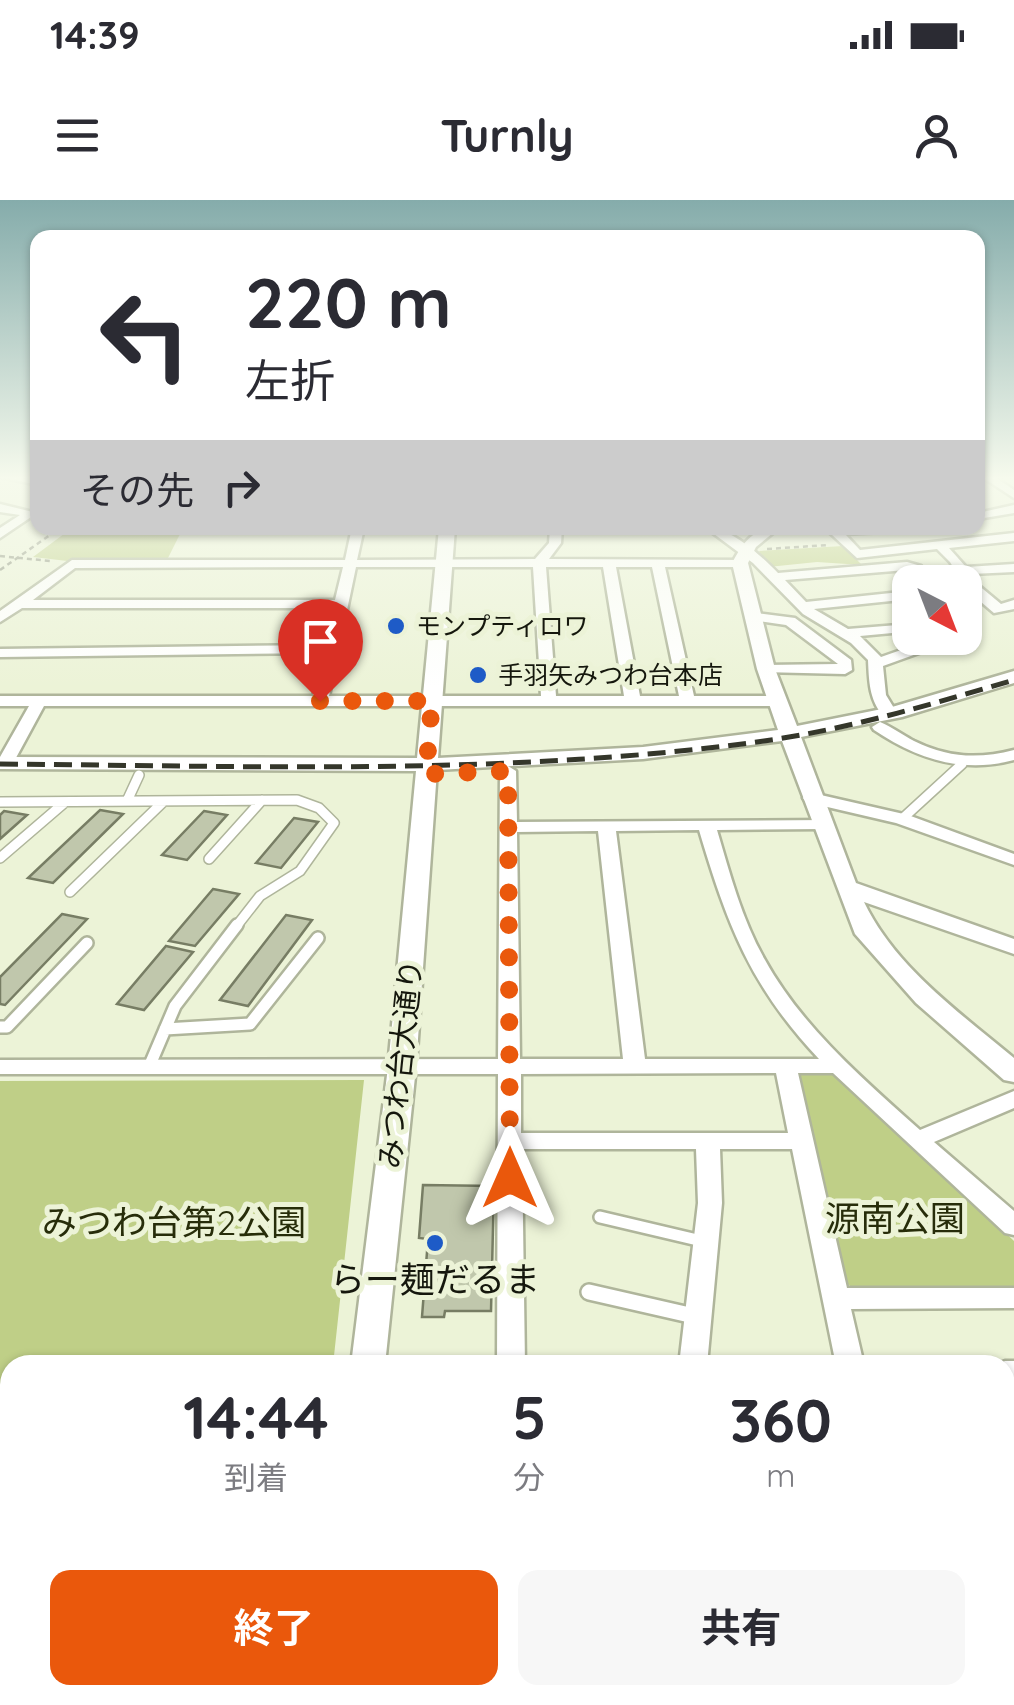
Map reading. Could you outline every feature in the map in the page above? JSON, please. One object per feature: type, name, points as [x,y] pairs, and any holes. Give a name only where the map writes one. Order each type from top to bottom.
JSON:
[{"type":"street","points":[[320,701],[355,547]]},
{"type":"street","name":"みつわ台大通り","points":[[369,1355],[402,1067],[445,547]]},
{"type":"street","points":[[549,702],[539,563],[551,547]]},
{"type":"street","points":[[736,547],[774,576],[804,606],[856,640],[875,664],[884,720],[904,742],[962,764],[988,765],[1014,756]]},
{"type":"street","points":[[0,618],[72,564],[658,563],[744,554],[751,547]]},
{"type":"street","points":[[851,547],[857,554],[947,547]]},
{"type":"street","points":[[942,548],[956,565]]},
{"type":"street","points":[[744,554],[766,668],[812,798],[867,934],[898,970],[1014,1073]]},
{"type":"street","points":[[609,563],[632,702]]},
{"type":"street","points":[[658,563],[688,702]]},
{"type":"street","points":[[774,576],[892,567]]},
{"type":"street","points":[[982,570],[1014,568]]},
{"type":"street","points":[[804,606],[892,597]]},
{"type":"street","points":[[982,597],[999,610],[1014,604]]},
{"type":"street","points":[[19,604],[342,604]]},
{"type":"street","points":[[756,617],[790,621],[846,662],[844,670],[766,668]]},
{"type":"street","points":[[844,634],[892,630]]},
{"type":"street","points":[[0,652],[332,650]]},
{"type":"street","points":[[875,664],[900,655]]},
{"type":"street","points":[[884,720],[1014,676]]},
{"type":"street","points":[[2,767],[508,771],[594,767],[791,738],[1014,690]]},
{"type":"street","points":[[0,701],[778,701]]},
{"type":"street","points":[[2,767],[39,701]]},
{"type":"street","points":[[2,767],[139,774],[427,768],[791,738]]},
{"type":"street","points":[[508,771],[511,1355]]},
{"type":"street","points":[[812,798],[902,820],[1014,860]]},
{"type":"street","points":[[509,827],[822,824]]},
{"type":"street","points":[[706,825],[732,911],[763,974],[839,1066],[1014,1226]]},
{"type":"street","points":[[606,826],[635,1068]]},
{"type":"street","points":[[846,887],[1014,947]]},
{"type":"street","points":[[0,1067],[839,1066]]},
{"type":"street","points":[[786,1068],[848,1355]]},
{"type":"street","points":[[920,1139],[1014,1099]]},
{"type":"street","points":[[510,1141],[802,1141]]},
{"type":"street","points":[[694,1355],[707,1242],[708,1141]]},
{"type":"street","points":[[836,1299],[1014,1298]]},
{"type":"lane","points":[[902,820],[962,764]]},
{"type":"lane","points":[[127,801],[139,774]]},
{"type":"lane","points":[[209,859],[262,800]]},
{"type":"lane","points":[[0,802],[297,800],[320,808],[334,824],[300,871],[260,896],[175,1006],[148,1067]]},
{"type":"lane","points":[[70,892],[164,801]]},
{"type":"lane","points":[[0,858],[64,802]]},
{"type":"lane","points":[[165,1029],[250,1024],[318,938]]},
{"type":"lane","points":[[0,1027],[7,1027],[87,943]]},
{"type":"lane","points":[[600,1217],[707,1242]]},
{"type":"lane","points":[[589,1292],[700,1318]]},
{"type":"path","points":[[0,570],[32,547]]},
{"type":"path","points":[[744,554],[814,547]]},
{"type":"path","points":[[0,556],[72,564]]},
{"type":"green space","points":[[46,547],[173,547],[167,560],[76,562],[33,557]]},
{"type":"green space","points":[[844,547],[862,565],[817,562],[768,567],[759,551]]},
{"type":"green space","name":"源南公園","points":[[834,1070],[1014,1241],[1014,1289],[853,1288],[840,1279],[793,1077],[800,1072]]},
{"type":"green space","name":"みつわ台第2公園","points":[[364,1080],[334,1355],[0,1355],[0,1081]]},
{"type":"building","points":[[100,810],[123,814],[53,883],[28,878]]},
{"type":"building","points":[[4,811],[27,815],[0,839],[0,815]]},
{"type":"building","points":[[204,811],[227,815],[187,860],[162,855]]},
{"type":"building","points":[[294,818],[318,822],[281,868],[256,863]]},
{"type":"building","points":[[213,889],[239,894],[195,946],[169,941]]},
{"type":"building","points":[[62,914],[87,919],[5,1005],[0,1004],[0,977]]},
{"type":"building","points":[[286,915],[312,920],[248,1006],[220,1000]]},
{"type":"building","points":[[166,946],[193,952],[144,1010],[117,1004]]},
{"type":"building","points":[[423,1185],[494,1186],[491,1311],[445,1311],[444,1317],[422,1317],[428,1239],[419,1238]]},
{"type":"railway","points":[[0,764],[287,767],[574,760],[764,741],[827,730],[1014,680]]},
{"type":"place","name":"モンプティロワ","points":[[396,626]]},
{"type":"place","name":"手羽矢みつわ台本店","points":[[478,675]]},
{"type":"place","name":"らー麺だるま","points":[[435,1243]]},
{"type":"route","points":[[320,701],[432,701],[426,774],[508,771],[510,1178]]}]
